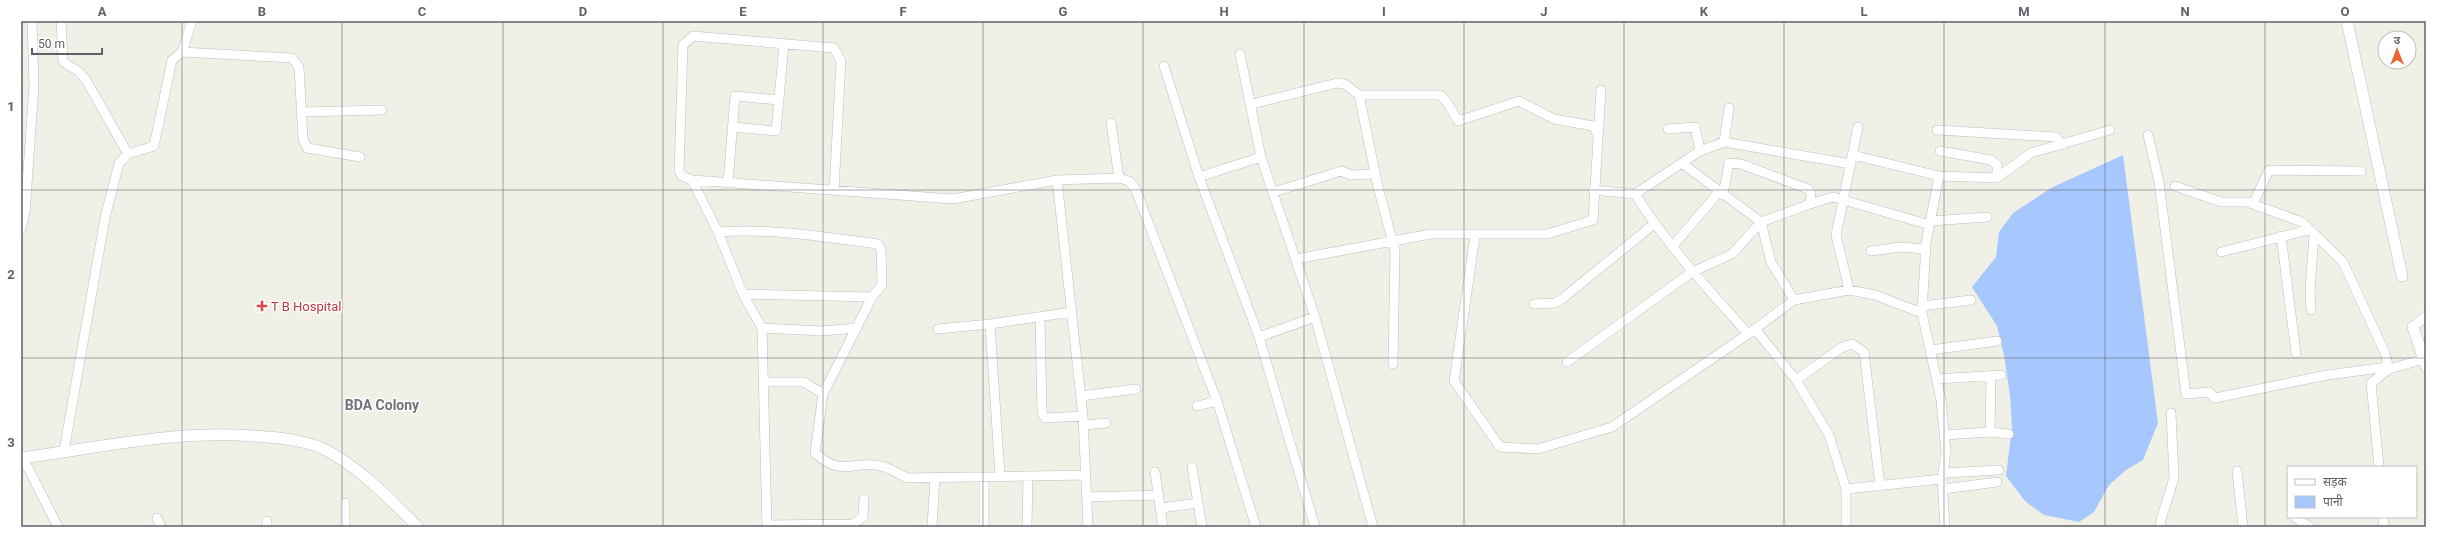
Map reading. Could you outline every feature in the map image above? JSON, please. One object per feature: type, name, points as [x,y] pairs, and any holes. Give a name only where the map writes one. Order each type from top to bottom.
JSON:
[{"type":"street","points":[[21,229],[25,213],[34,86],[32,21]]},
{"type":"street","points":[[61,21],[61,55],[63,62],[78,71],[86,80],[128,154]]},
{"type":"street","points":[[64,451],[105,218],[119,163],[128,154],[154,146],[172,60],[182,52],[192,21]]},
{"type":"street","points":[[2347,21],[2402,276]]},
{"type":"street","points":[[834,190],[841,61],[834,48],[693,36],[683,45],[679,171],[682,176],[692,180],[953,199],[1057,180],[1119,178],[1129,181],[1135,188],[1217,401],[1256,527]]},
{"type":"street","points":[[733,127],[776,132],[784,44]]},
{"type":"street","points":[[182,52],[292,58],[299,67],[303,138],[307,148],[360,158]]},
{"type":"street","points":[[1240,54],[1252,104],[1261,157],[1315,316],[1373,527]]},
{"type":"street","points":[[1164,66],[1200,177],[1259,337],[1315,527]]},
{"type":"street","points":[[1252,104],[1337,83],[1345,84],[1359,95],[1440,95],[1447,102],[1458,121],[1518,101],[1554,119],[1593,126],[1597,134]]},
{"type":"street","points":[[1296,259],[1431,234],[1475,236],[1547,234],[1593,220],[1597,134],[1601,90]]},
{"type":"street","points":[[1359,95],[1386,221],[1394,240],[1393,364]]},
{"type":"street","points":[[728,183],[735,96],[779,100]]},
{"type":"street","points":[[1724,142],[1729,108]]},
{"type":"street","points":[[301,112],[382,110]]},
{"type":"street","points":[[1111,123],[1119,178]]},
{"type":"street","points":[[1668,129],[1695,127],[1700,151]]},
{"type":"street","points":[[1849,290],[1836,235],[1842,199],[1852,160],[1858,127]]},
{"type":"street","points":[[1937,130],[2052,137],[2060,139],[2063,145]]},
{"type":"street","points":[[1594,190],[1635,194],[1683,164],[1700,151],[1724,142],[1852,160],[1938,176],[1997,178],[2031,153],[2063,145],[2110,130]]},
{"type":"street","points":[[2148,135],[2159,182],[2186,394],[2209,392],[2215,398],[2328,375],[2425,362],[2423,344],[2413,327],[2426,316]]},
{"type":"street","points":[[1940,151],[1991,160],[1997,165],[1997,178]]},
{"type":"street","points":[[1200,177],[1261,157]]},
{"type":"street","points":[[1672,246],[1721,194],[1729,163],[1741,164],[1808,189],[1811,194],[1810,204]]},
{"type":"street","points":[[1683,164],[1721,194],[1761,222],[1771,262],[1794,300]]},
{"type":"street","points":[[2253,204],[2269,170],[2361,171]]},
{"type":"street","points":[[1274,192],[1341,171],[1351,176],[1375,174]]},
{"type":"street","points":[[1938,176],[1931,223],[1925,249],[1922,310],[1936,379],[1946,452],[1942,476],[1945,527]]},
{"type":"street","points":[[692,180],[718,232],[743,294],[762,328],[767,526],[853,525],[863,517],[864,499]]},
{"type":"street","points":[[1057,180],[1081,396],[1088,527]]},
{"type":"street","points":[[2175,186],[2221,202],[2247,202],[2302,222],[2343,262],[2386,356],[2388,367]]},
{"type":"street","points":[[1635,194],[1654,224],[1692,272],[1752,332],[1796,380],[1829,435],[1846,489],[1846,527]]},
{"type":"street","points":[[1567,362],[1692,272],[1732,254],[1761,222],[1810,204],[1833,197],[1931,223],[1987,218]]},
{"type":"street","points":[[1534,304],[1554,303],[1562,299],[1654,224]]},
{"type":"street","points":[[718,232],[746,230],[878,244],[881,250],[882,285],[872,297],[823,394],[814,453],[824,462],[835,467],[881,466],[907,478],[1086,475]]},
{"type":"street","points":[[2221,252],[2281,236],[2312,232]]},
{"type":"street","points":[[2311,310],[2310,291],[2312,232]]},
{"type":"street","points":[[1475,236],[1454,382],[1500,447],[1538,449],[1612,427],[1752,332],[1794,300],[1849,290],[1875,295],[1922,310],[1971,300]]},
{"type":"street","points":[[2281,236],[2296,353]]},
{"type":"street","points":[[1871,251],[1901,247],[1925,249]]},
{"type":"street","points":[[743,294],[872,297]]},
{"type":"street","points":[[938,329],[990,324],[1072,312]]},
{"type":"street","points":[[1259,337],[1315,316]]},
{"type":"street","points":[[1040,317],[1042,413],[1045,418],[1106,422]]},
{"type":"street","points":[[990,324],[1000,476]]},
{"type":"street","points":[[762,328],[822,331],[856,328]]},
{"type":"street","points":[[1930,350],[1997,341]]},
{"type":"street","points":[[1796,380],[1841,348],[1852,344],[1864,352],[1880,486]]},
{"type":"street","points":[[2378,466],[2370,382],[2388,367]]},
{"type":"street","points":[[1936,379],[2001,375]]},
{"type":"street","points":[[1990,432],[1991,376]]},
{"type":"street","points":[[764,382],[804,382],[823,394]]},
{"type":"street","points":[[1081,396],[1136,389]]},
{"type":"street","points":[[1197,406],[1217,401]]},
{"type":"street","points":[[2160,527],[2174,478],[2171,413]]},
{"type":"street","points":[[1944,434],[1990,432],[2009,434]]},
{"type":"street","points":[[58,527],[22,458],[150,438],[225,434],[277,437],[318,447],[335,456],[390,499],[418,527]]},
{"type":"street","points":[[1192,467],[1202,527]]},
{"type":"street","points":[[1846,489],[1880,486],[1942,476],[1999,470]]},
{"type":"street","points":[[2237,471],[2243,527]]},
{"type":"street","points":[[1155,472],[1163,527]]},
{"type":"street","points":[[984,476],[984,527]]},
{"type":"street","points":[[1027,527],[1028,476]]},
{"type":"street","points":[[932,527],[935,477]]},
{"type":"street","points":[[1943,489],[1997,482]]},
{"type":"street","points":[[1087,497],[1159,494]]},
{"type":"street","points":[[1161,508],[1197,503]]},
{"type":"street","points":[[345,504],[345,527]]},
{"type":"street","points":[[157,518],[161,527]]},
{"type":"street","points":[[2296,518],[2310,527]]},
{"type":"water","points":[[2123,155],[2158,423],[2143,460],[2126,470],[2109,485],[2094,512],[2079,522],[2044,515],[2025,501],[2006,476],[2012,427],[2010,396],[2004,355],[1997,326],[1972,287],[1996,257],[1999,232],[2013,213],[2051,188]]},
{"type":"place","name":"T B Hospital","points":[[262,306]]},
{"type":"district","name":"BDA Colony","points":[[382,405]]}]
